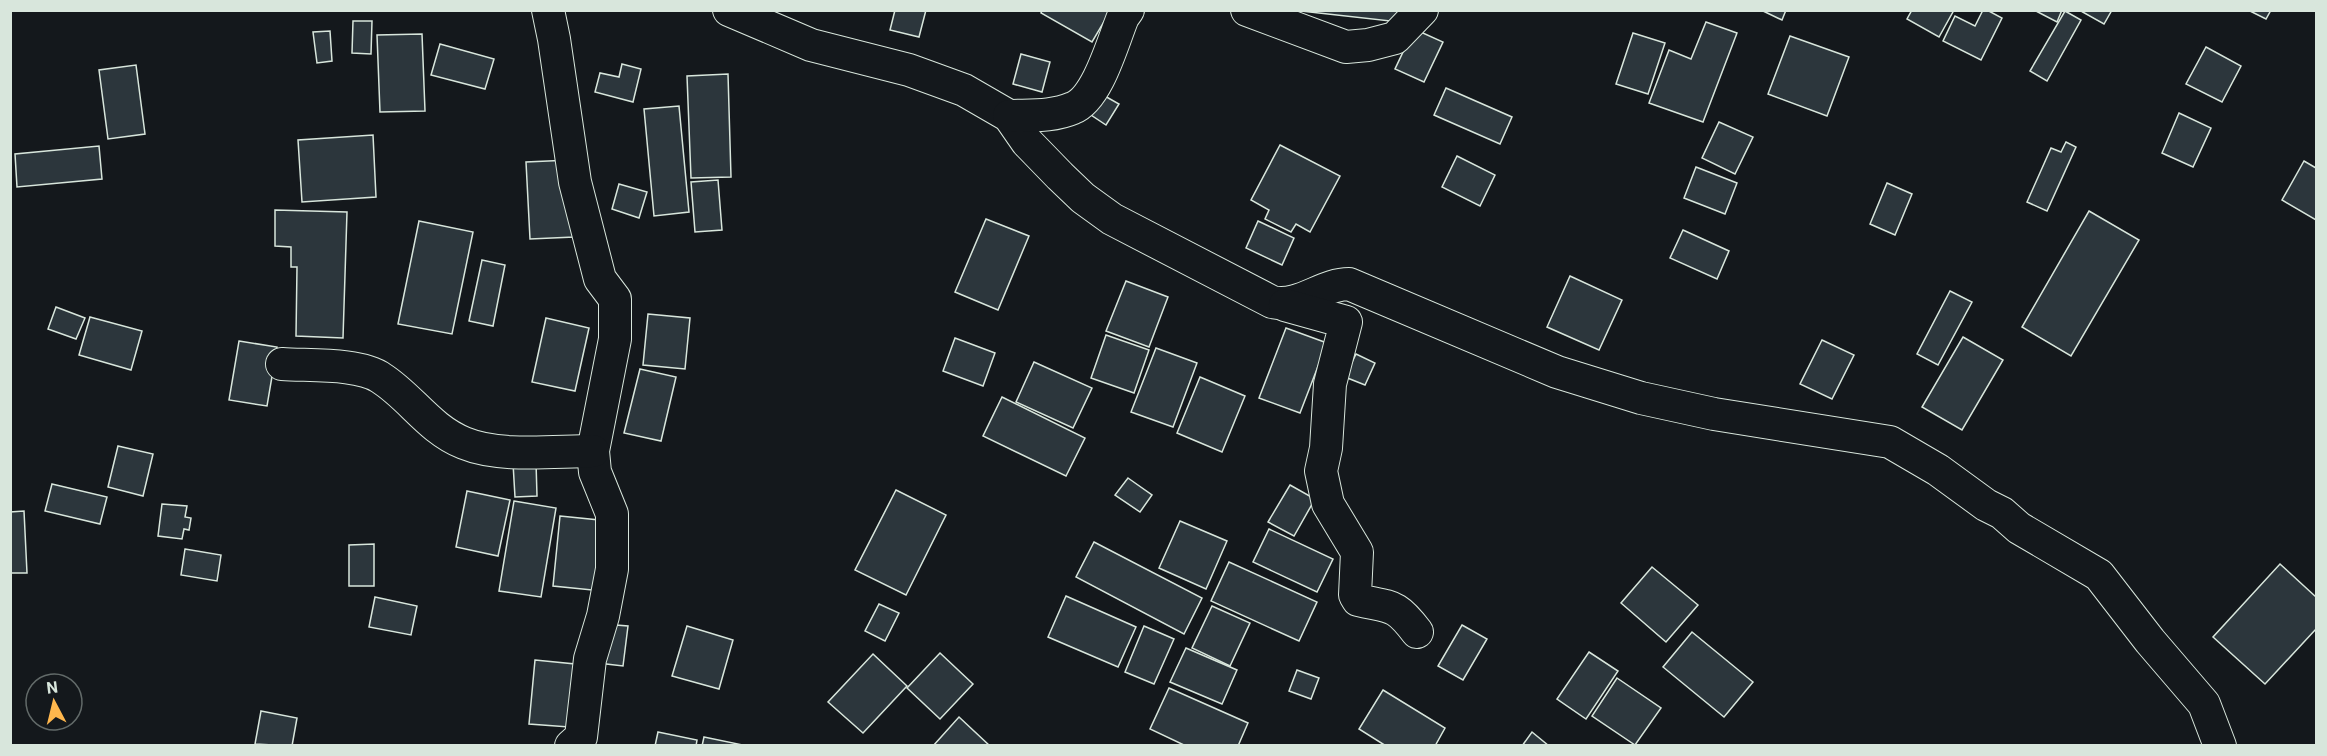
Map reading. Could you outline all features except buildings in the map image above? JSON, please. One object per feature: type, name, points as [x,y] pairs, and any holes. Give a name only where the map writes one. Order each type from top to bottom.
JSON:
[{"type":"street","points":[[548,10],[575,182],[600,279],[615,299],[615,339],[593,451],[595,472],[612,514],[612,569],[603,616],[590,659],[581,737],[571,746]]},
{"type":"street","points":[[729,10],[812,45],[909,70],[964,90],[1009,116],[1027,142],[1060,176],[1083,198],[1112,219],[1262,297],[1346,322],[1330,384],[1326,448],[1321,471],[1328,504],[1357,552],[1355,595],[1358,600],[1390,605],[1403,614],[1417,633]]},
{"type":"street","points":[[1009,116],[1052,114],[1076,108],[1094,88],[1128,10]]},
{"type":"street","points":[[1247,10],[1346,47],[1368,45],[1395,38],[1422,10]]},
{"type":"street","points":[[1285,305],[1339,284],[1349,284],[1557,372],[1641,398],[1714,414],[1890,442],[1938,470],[1986,505],[2002,513],[2019,528],[2099,575],[2150,641],[2204,704],[2220,746]]},
{"type":"street","points":[[282,364],[360,368],[381,377],[436,427],[465,444],[502,451],[593,451]]}]
